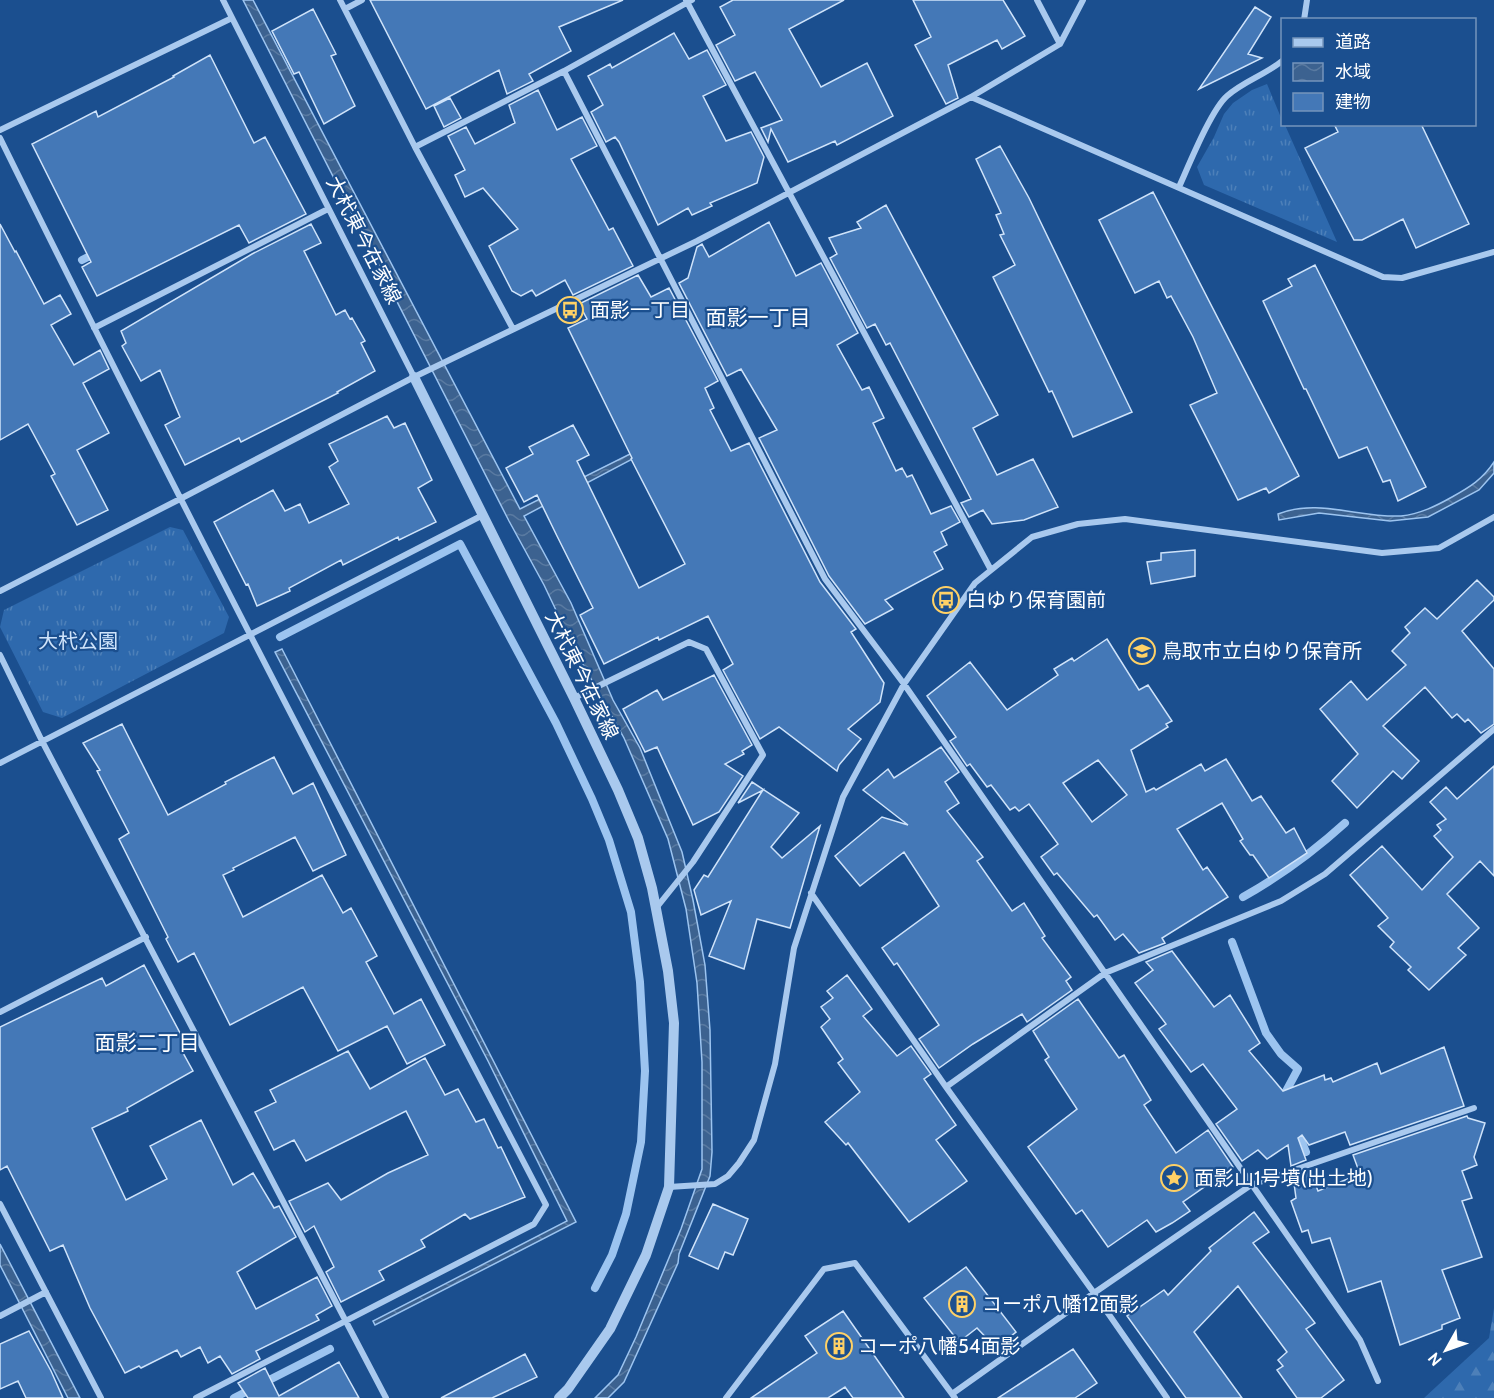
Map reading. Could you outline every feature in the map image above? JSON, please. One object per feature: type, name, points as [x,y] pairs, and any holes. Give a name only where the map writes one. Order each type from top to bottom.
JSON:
[{"type":"street","name":"大杙東今在家線","points":[[223,0],[574,698],[638,838],[656,908],[668,971],[674,1023],[669,1187],[646,1255],[610,1329],[568,1389],[559,1398]]},
{"type":"street","points":[[340,0],[415,147],[513,329]]},
{"type":"street","points":[[345,9],[363,0]]},
{"type":"street","points":[[1037,0],[1060,44]]},
{"type":"street","points":[[0,591],[414,376],[662,258],[789,194],[971,97],[1060,44],[1083,0]]},
{"type":"street","points":[[1304,18],[1307,0]]},
{"type":"street","points":[[415,147],[564,71],[688,1],[991,570]]},
{"type":"street","points":[[0,130],[232,18]]},
{"type":"street","points":[[1179,187],[1214,113],[1225,97],[1245,82],[1281,62]]},
{"type":"street","points":[[564,71],[825,579],[904,684],[1360,1340],[1378,1381]]},
{"type":"street","points":[[971,97],[1383,277],[1402,278],[1494,252]]},
{"type":"street","points":[[0,138],[251,635],[546,1204],[534,1224],[196,1398]]},
{"type":"street","points":[[94,328],[328,209]]},
{"type":"street","points":[[0,763],[483,515]]},
{"type":"street","points":[[669,1187],[715,1184],[728,1176],[754,1140],[775,1064],[794,948],[843,797],[904,684],[975,583],[991,570],[1032,537],[1078,524],[1125,519],[1382,553],[1439,548],[1494,517]]},
{"type":"street","points":[[574,698],[689,642],[706,649],[763,755],[693,862],[656,908]]},
{"type":"street","points":[[0,655],[42,741],[386,1398]]},
{"type":"street","points":[[946,1087],[1105,973],[1281,901],[1325,874],[1494,729]]},
{"type":"street","points":[[811,893],[1167,1398]]},
{"type":"street","points":[[0,1012],[146,937]]},
{"type":"street","points":[[727,1397],[824,1269],[855,1263],[954,1396],[1095,1293],[1251,1185],[1474,1108]]},
{"type":"street","points":[[0,1204],[101,1398]]},
{"type":"street","points":[[0,1316],[46,1292]]},
{"type":"green space","points":[[1267,84],[1281,118],[1281,126],[1285,126],[1337,242],[1204,185],[1197,167],[1224,114],[1233,103],[1252,90]]},
{"type":"green space","name":"大杙公園","points":[[170,527],[183,530],[229,617],[224,633],[62,718],[43,712],[0,627],[4,610]]},
{"type":"green space","points":[[1494,1308],[1494,1398],[1424,1398],[1489,1338]]},
{"type":"water","points":[[243,0],[253,0],[520,509],[678,430],[680,434],[524,516],[571,603],[613,700],[640,748],[682,852],[705,965],[710,1030],[712,1152],[710,1176],[679,1254],[678,1263],[624,1382],[608,1398],[595,1398],[618,1375],[636,1337],[681,1229],[702,1169],[702,1062],[697,983],[686,909],[668,839],[624,738],[575,650],[544,585],[509,521]]},
{"type":"water","points":[[1494,462],[1494,473],[1479,490],[1428,517],[1390,521],[1319,513],[1279,520],[1278,514],[1308,508],[1385,516],[1415,513],[1428,509],[1470,486],[1481,478]]},
{"type":"water","points":[[282,649],[576,1222],[375,1325],[373,1321],[567,1221],[488,1061],[275,652]]},
{"type":"water","points":[[0,1244],[80,1398],[68,1398],[0,1265]]},
{"type":"building","points":[[370,0],[623,0],[559,27],[571,51],[529,74],[533,81],[507,94],[499,70],[426,109]]},
{"type":"building","points":[[733,0],[844,0],[789,29],[821,87],[867,63],[893,116],[837,145],[835,141],[788,162],[771,129],[768,142],[761,128],[782,120],[755,72],[735,81],[716,45],[735,35],[720,7]]},
{"type":"building","points":[[913,0],[1003,0],[1025,36],[1002,49],[997,40],[948,65],[958,98],[946,104],[915,45],[931,37]]},
{"type":"building","points":[[1255,7],[1271,17],[1248,54],[1262,58],[1199,89]]},
{"type":"building","points":[[313,9],[336,54],[331,56],[355,106],[324,124],[299,72],[294,74],[272,31]]},
{"type":"building","points":[[674,33],[689,59],[707,50],[726,85],[703,96],[726,141],[751,132],[764,157],[757,183],[710,203],[712,206],[692,215],[688,208],[658,225],[619,142],[615,137],[606,142],[591,112],[603,105],[588,76],[610,64],[612,68]]},
{"type":"building","points":[[210,55],[254,143],[265,137],[306,214],[249,243],[239,225],[97,296],[82,267],[91,262],[32,144],[96,111],[98,117],[174,77]]},
{"type":"building","points":[[538,90],[557,130],[582,117],[597,146],[571,159],[609,230],[613,228],[633,266],[573,295],[565,280],[536,296],[532,290],[521,296],[512,291],[489,246],[518,229],[483,188],[465,197],[455,175],[465,170],[448,136],[466,127],[475,144],[515,123],[509,105]]},
{"type":"building","points":[[450,98],[461,118],[444,127],[434,106]]},
{"type":"building","points":[[1335,126],[1422,126],[1469,224],[1416,248],[1403,219],[1362,240],[1354,240],[1305,148],[1338,132]]},
{"type":"building","points":[[1000,146],[1029,198],[1132,412],[1073,437],[993,277],[1015,265],[1000,235],[1004,234],[996,215],[1001,213],[976,159]]},
{"type":"building","points":[[1153,192],[1299,476],[1269,493],[1266,488],[1238,500],[1190,405],[1217,393],[1193,337],[1171,296],[1167,298],[1159,281],[1135,293],[1099,220]]},
{"type":"building","points":[[886,205],[998,415],[973,428],[997,475],[1033,459],[1058,507],[1024,520],[992,524],[983,510],[969,517],[961,503],[971,499],[890,343],[886,345],[875,324],[867,328],[830,258],[837,254],[829,238],[861,228],[857,222]]},
{"type":"building","points":[[769,222],[796,276],[821,263],[858,333],[837,345],[862,390],[869,387],[884,418],[873,423],[896,471],[902,468],[907,477],[912,475],[931,514],[951,506],[960,522],[941,532],[947,545],[934,552],[943,569],[885,600],[893,609],[865,624],[829,576],[759,438],[777,430],[741,369],[727,376],[679,283],[688,278],[697,247],[702,244],[709,257]]},
{"type":"building","points":[[0,224],[44,304],[60,295],[71,314],[51,325],[74,365],[100,350],[109,369],[83,383],[109,433],[77,450],[108,510],[77,525],[51,476],[55,474],[28,424],[0,440]]},
{"type":"building","points":[[311,224],[321,243],[304,251],[336,315],[345,310],[350,319],[352,318],[365,341],[361,343],[375,371],[338,393],[241,442],[239,438],[185,465],[165,425],[180,417],[160,370],[141,381],[122,346],[126,343],[121,331],[252,254]]},
{"type":"building","points":[[1315,265],[1426,487],[1398,501],[1390,480],[1383,482],[1367,447],[1339,458],[1263,301],[1292,286],[1288,279]]},
{"type":"building","points":[[638,275],[651,297],[669,288],[718,381],[705,388],[714,408],[710,410],[731,451],[749,443],[820,582],[856,629],[851,632],[884,683],[880,702],[848,729],[861,739],[839,765],[837,771],[779,727],[760,739],[723,670],[733,664],[708,616],[659,640],[658,637],[604,664],[580,615],[593,608],[537,495],[524,502],[506,468],[533,454],[529,447],[573,425],[589,455],[577,461],[639,588],[685,564],[568,328],[587,319],[579,304]]},
{"type":"building","points":[[387,416],[394,428],[405,423],[432,480],[418,488],[436,522],[399,540],[398,537],[343,565],[341,560],[289,588],[290,591],[257,606],[248,584],[246,585],[214,522],[273,490],[285,511],[300,504],[309,523],[349,504],[329,467],[338,461],[329,444]]},
{"type":"building","points":[[1195,550],[1195,576],[1151,584],[1147,562],[1161,560],[1161,553]]},
{"type":"building","points":[[1477,580],[1494,597],[1494,600],[1462,631],[1494,669],[1494,724],[1481,733],[1468,719],[1465,722],[1457,714],[1452,718],[1425,687],[1383,726],[1419,761],[1402,779],[1393,771],[1357,808],[1332,781],[1358,754],[1320,709],[1351,681],[1367,700],[1406,665],[1392,651],[1410,633],[1405,627],[1425,608],[1437,619]]},
{"type":"building","points":[[1107,639],[1139,690],[1148,685],[1172,721],[1166,724],[1168,727],[1131,750],[1146,792],[1154,788],[1156,790],[1201,764],[1205,771],[1226,759],[1252,801],[1261,796],[1286,833],[1294,828],[1307,853],[1269,878],[1240,841],[1243,839],[1222,803],[1177,829],[1203,870],[1207,867],[1228,897],[1162,938],[1165,943],[1139,953],[1123,934],[1115,940],[1097,915],[1094,917],[1057,873],[1054,875],[1041,857],[1058,844],[1029,804],[1019,811],[1015,807],[1010,810],[991,785],[987,787],[970,764],[967,766],[950,741],[956,737],[927,696],[970,662],[1007,710],[1058,675],[1054,669],[1072,658],[1074,661]],"holes":[[[1098,760],[1127,795],[1092,822],[1063,783]]]},
{"type":"building","points":[[714,675],[752,745],[742,751],[744,754],[725,764],[743,776],[719,812],[693,825],[657,747],[645,752],[623,709],[657,690],[663,700]]},
{"type":"building","points":[[122,724],[168,815],[274,757],[293,794],[313,783],[346,855],[313,871],[295,837],[233,868],[234,870],[223,875],[243,917],[322,875],[343,913],[351,908],[377,956],[366,962],[394,1014],[421,999],[445,1045],[407,1064],[387,1026],[338,1051],[303,987],[230,1025],[194,953],[178,962],[166,939],[168,937],[119,839],[129,833],[97,771],[100,770],[83,743]]},
{"type":"building","points":[[941,747],[959,772],[945,782],[959,803],[947,811],[983,857],[977,861],[1012,911],[1024,903],[1045,936],[1042,938],[1071,977],[1066,981],[1072,990],[1027,1022],[1022,1014],[939,1068],[919,1039],[939,1025],[897,963],[894,965],[882,948],[939,906],[904,852],[860,886],[835,856],[882,817],[908,825],[863,790],[888,769],[894,778]]},
{"type":"building","points":[[1494,766],[1494,876],[1480,861],[1447,894],[1479,928],[1458,948],[1466,955],[1429,990],[1408,970],[1411,967],[1390,947],[1394,942],[1378,926],[1388,918],[1350,875],[1382,846],[1422,890],[1453,857],[1434,836],[1441,830],[1437,825],[1446,819],[1430,802],[1446,787],[1457,799]]},
{"type":"building","points":[[752,782],[799,813],[771,847],[782,858],[820,826],[790,928],[757,919],[744,969],[709,956],[731,901],[701,915],[694,890],[704,875],[708,877],[763,790],[738,803]]},
{"type":"building","points":[[1172,951],[1214,1007],[1230,995],[1260,1043],[1249,1051],[1283,1091],[1324,1075],[1325,1080],[1331,1078],[1333,1082],[1377,1063],[1381,1074],[1444,1047],[1464,1106],[1350,1145],[1345,1132],[1309,1145],[1302,1135],[1298,1138],[1306,1160],[1291,1166],[1288,1145],[1267,1159],[1258,1150],[1242,1161],[1216,1124],[1237,1109],[1203,1064],[1191,1072],[1159,1029],[1166,1024],[1135,983],[1153,970],[1146,962]]},
{"type":"building","points":[[144,965],[188,1048],[182,1051],[193,1071],[127,1108],[128,1111],[92,1128],[126,1200],[167,1179],[150,1146],[201,1120],[233,1185],[253,1173],[274,1208],[279,1206],[296,1237],[237,1272],[256,1309],[317,1277],[332,1306],[316,1315],[319,1320],[256,1351],[260,1359],[232,1374],[220,1356],[208,1363],[200,1347],[181,1357],[177,1350],[141,1368],[139,1366],[125,1373],[90,1308],[63,1245],[50,1251],[7,1166],[0,1170],[0,1027],[102,978],[106,986]]},
{"type":"building","points":[[847,975],[872,1009],[863,1016],[897,1056],[911,1046],[931,1074],[924,1079],[956,1125],[936,1140],[967,1181],[909,1222],[848,1143],[846,1145],[825,1122],[860,1092],[838,1063],[843,1059],[821,1027],[830,1019],[821,1007],[833,998],[827,991]]},
{"type":"building","points":[[1078,999],[1119,1058],[1124,1055],[1151,1100],[1144,1105],[1176,1153],[1208,1130],[1233,1167],[1183,1202],[1190,1211],[1172,1223],[1156,1232],[1147,1220],[1108,1247],[1082,1210],[1076,1214],[1028,1147],[1077,1109],[1045,1060],[1049,1057],[1033,1031]]},
{"type":"building","points":[[348,1051],[370,1089],[425,1058],[445,1095],[458,1089],[476,1122],[484,1119],[498,1148],[501,1147],[525,1197],[470,1219],[465,1214],[421,1240],[425,1247],[379,1271],[384,1280],[341,1302],[326,1272],[334,1267],[314,1226],[305,1232],[289,1201],[328,1183],[341,1200],[388,1173],[428,1155],[406,1111],[306,1161],[294,1140],[274,1150],[255,1112],[276,1102],[270,1090]]},
{"type":"building","points":[[1467,1116],[1485,1123],[1474,1157],[1477,1165],[1462,1171],[1472,1198],[1462,1201],[1482,1257],[1442,1270],[1460,1318],[1442,1325],[1442,1329],[1400,1345],[1381,1281],[1348,1292],[1330,1238],[1312,1243],[1308,1230],[1302,1232],[1291,1201],[1296,1198],[1293,1176],[1310,1170],[1318,1191],[1360,1174],[1353,1155]]},
{"type":"building","points":[[713,1204],[748,1219],[733,1255],[725,1252],[718,1269],[689,1256]]},
{"type":"building","points":[[1254,1212],[1269,1232],[1253,1243],[1315,1323],[1306,1329],[1344,1380],[1321,1398],[1297,1398],[1277,1370],[1283,1366],[1278,1360],[1287,1352],[1238,1286],[1194,1332],[1242,1398],[1186,1398],[1127,1316],[1164,1290],[1168,1295],[1211,1251],[1209,1248]]},
{"type":"building","name":"コーポ八幡12面影","points":[[966,1267],[1016,1332],[996,1348],[977,1328],[959,1342],[924,1298]]},
{"type":"building","name":"コーポ八幡54面影","points":[[843,1311],[904,1398],[853,1398],[845,1387],[828,1398],[751,1398],[817,1353],[805,1336]]},
{"type":"building","points":[[29,1331],[63,1398],[26,1398],[18,1381],[0,1389],[0,1344]]},
{"type":"building","points":[[1073,1349],[1097,1383],[1075,1398],[998,1398]]},
{"type":"building","points":[[525,1354],[537,1377],[492,1398],[441,1398]]},
{"type":"building","points":[[339,1362],[359,1398],[248,1398],[238,1383],[265,1368],[279,1396]]},
{"type":"waterway","points":[[82,260],[98,252]]},
{"type":"waterway","points":[[280,637],[460,544],[556,723],[609,840],[631,912],[640,982],[645,1071],[641,1142],[626,1214],[612,1255],[595,1288]]},
{"type":"waterway","points":[[1243,897],[1296,863],[1345,823]]},
{"type":"waterway","points":[[1232,942],[1266,1033],[1281,1054],[1298,1069],[1284,1095],[1285,1098]]},
{"type":"waterway","points":[[1296,1127],[1306,1152]]},
{"type":"waterway","points":[[234,1398],[330,1349]]},
{"type":"place","name":"面影一丁目","points":[[570,310]]},
{"type":"place","name":"白ゆり保育園前","points":[[946,600]]},
{"type":"place","name":"鳥取市立白ゆり保育所","points":[[1142,651]]},
{"type":"place","name":"面影山1号墳(出土地)","points":[[1174,1178]]},
{"type":"place","name":"コーポ八幡12面影","points":[[962,1304]]},
{"type":"place","name":"コーポ八幡54面影","points":[[839,1346]]},
{"type":"district","name":"面影一丁目","points":[[758,317]]},
{"type":"district","name":"面影二丁目","points":[[147,1042]]}]
